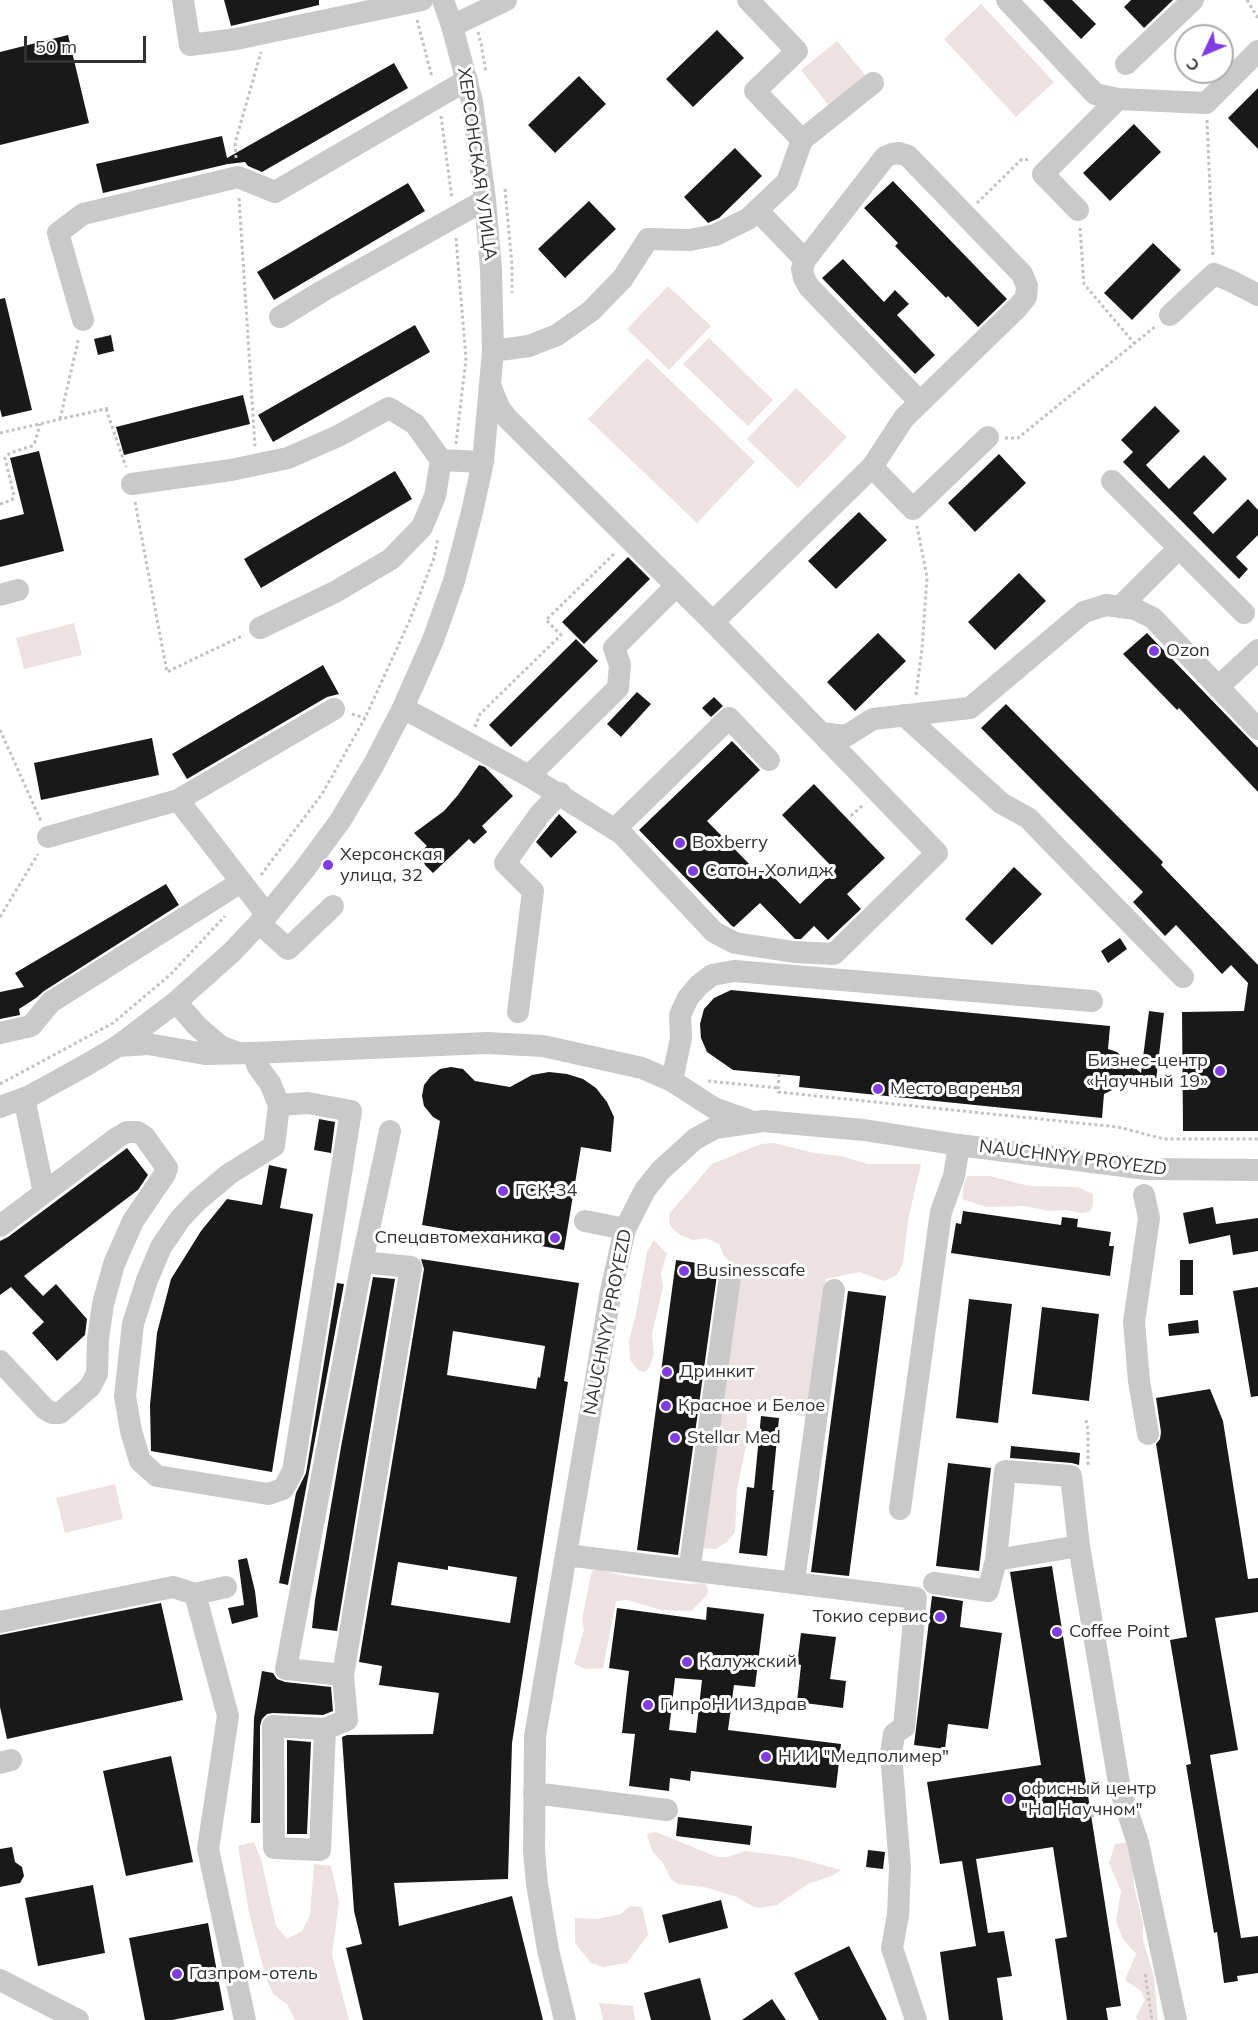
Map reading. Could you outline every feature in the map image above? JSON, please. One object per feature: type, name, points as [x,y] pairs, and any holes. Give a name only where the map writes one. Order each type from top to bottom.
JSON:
[{"type":"street","points":[[183,0],[190,45],[266,33],[422,0]]},
{"type":"street","name":"ХЕРСОНСКАЯ УЛИЦА","points":[[0,1107],[24,1098],[118,1046],[176,1002],[232,952],[263,919],[304,870],[340,821],[374,764],[403,708],[433,640],[454,580],[483,462],[493,351],[491,269],[485,200],[467,80],[443,0]]},
{"type":"street","points":[[452,26],[506,0]]},
{"type":"street","points":[[748,0],[797,51],[755,91],[802,140]]},
{"type":"street","points":[[1007,0],[1095,94],[1118,99],[1206,103],[1258,51]]},
{"type":"street","points":[[1126,64],[1193,0]]},
{"type":"street","points":[[83,320],[58,233],[83,214],[238,177],[275,192],[467,80]]},
{"type":"street","points":[[493,351],[529,346],[557,335],[591,311],[623,278],[648,238],[690,240],[715,235],[748,219],[787,182],[802,140],[873,82]]},
{"type":"street","points":[[1078,210],[1043,174],[1118,99]]},
{"type":"street","points":[[713,622],[872,467],[900,423],[1026,297],[1028,286],[1022,274],[908,156],[899,153],[885,157],[805,260],[802,269],[809,287],[920,402]]},
{"type":"street","points":[[280,317],[485,200]]},
{"type":"street","points":[[757,210],[805,260]]},
{"type":"street","points":[[1170,315],[1214,274],[1231,280],[1258,295]]},
{"type":"street","points":[[403,708],[560,793],[615,829],[714,932],[735,943],[794,952],[834,954],[937,853],[713,622],[508,419],[500,409],[491,388]]},
{"type":"street","points":[[132,484],[257,465],[288,458],[338,436],[389,408],[415,424],[441,460],[435,496],[422,527],[391,559],[335,592],[260,628]]},
{"type":"street","points":[[872,467],[913,509],[988,438]]},
{"type":"street","points":[[441,460],[483,462]]},
{"type":"street","points":[[1112,481],[1244,613]]},
{"type":"street","points":[[1121,606],[1179,548]]},
{"type":"street","points":[[529,776],[618,687],[620,664],[614,648],[676,586]]},
{"type":"street","points":[[821,733],[846,736],[873,719],[970,708],[1084,612],[1106,605],[1135,609],[1153,618],[1258,729]]},
{"type":"street","points":[[1218,687],[1258,650]]},
{"type":"street","points":[[48,837],[178,800],[334,709]]},
{"type":"street","points":[[908,715],[1001,803],[1028,818],[1183,976]]},
{"type":"street","points":[[615,829],[729,718],[769,760]]},
{"type":"street","points":[[518,1012],[533,891],[505,863],[540,814],[560,793]]},
{"type":"street","points":[[178,800],[241,882],[263,919],[288,949],[333,906]]},
{"type":"street","points":[[0,1033],[31,1026],[51,1002],[241,882]]},
{"type":"street","points":[[695,1139],[700,1127],[701,1114],[684,1089],[680,1015],[688,998],[712,975],[734,971],[1092,1001]]},
{"type":"street","points":[[176,1002],[197,1026],[220,1046],[246,1053],[270,1083],[279,1105],[274,1146],[229,1174],[197,1201],[180,1219],[161,1247],[147,1280],[133,1324],[125,1396],[131,1431],[140,1461],[157,1476],[268,1494],[283,1488],[293,1471],[351,1111],[308,1103],[279,1105]]},
{"type":"street","points":[[118,1046],[148,1044],[205,1054],[487,1042],[543,1046],[642,1068],[684,1089],[714,1108],[750,1121]]},
{"type":"street","points":[[24,1098],[45,1192]]},
{"type":"street","name":"NAUCHNYY PROYEZD","points":[[565,2020],[548,1950],[537,1884],[534,1851],[535,1736],[611,1291],[625,1228],[645,1190],[668,1163],[695,1139],[716,1128],[750,1121],[805,1124],[1147,1169],[1258,1170]]},
{"type":"street","points":[[343,1675],[286,1669],[362,1262],[390,1131]]},
{"type":"street","points":[[0,1227],[127,1132],[137,1132],[144,1136],[167,1168],[133,1221],[114,1264],[103,1304],[98,1339],[97,1374],[90,1387],[60,1413],[52,1413],[45,1409],[0,1361]]},
{"type":"street","points":[[900,1509],[939,1222],[954,1176],[959,1145]]},
{"type":"street","points":[[1144,1195],[1149,1218],[1134,1322],[1139,1381],[1148,1434]]},
{"type":"street","points":[[585,1221],[625,1228]]},
{"type":"street","points":[[325,1729],[320,1850],[274,1848],[273,1726],[325,1729],[347,1720],[343,1675],[411,1267],[362,1262]]},
{"type":"street","points":[[691,1558],[730,1277]]},
{"type":"street","points":[[795,1572],[834,1290]]},
{"type":"street","points":[[934,1583],[988,1591],[996,1560],[1005,1471],[1071,1476],[1079,1546],[1120,1789],[1138,1843],[1176,2020]]},
{"type":"street","points":[[996,1560],[1079,1546]]},
{"type":"street","points":[[566,1555],[916,1598],[904,1727],[894,1734],[891,1754],[900,1867],[898,1915],[892,1948],[916,2020]]},
{"type":"street","points":[[0,1622],[173,1587],[195,1594],[226,1587]]},
{"type":"street","points":[[195,1594],[228,1716],[208,1849],[245,2020]]},
{"type":"street","points":[[534,1792],[667,1810]]},
{"type":"street","points":[[0,1980],[78,2020]]},
{"type":"path","points":[[1247,0],[1258,18]]},
{"type":"path","points":[[257,465],[235,143],[266,33]]},
{"type":"path","points":[[1206,103],[1214,274]]},
{"type":"path","points":[[965,214],[1022,159],[1029,159],[1043,174]]},
{"type":"path","points":[[1078,210],[1084,284],[1134,343]]},
{"type":"path","points":[[988,438],[1018,438],[1170,315]]},
{"type":"path","points":[[60,419],[83,320]]},
{"type":"path","points":[[0,433],[108,408],[132,484],[167,672],[260,628]]},
{"type":"path","points":[[0,504],[12,500],[14,496],[5,458],[10,453],[32,446],[40,424]]},
{"type":"path","points":[[908,715],[922,649],[927,577],[913,509]]},
{"type":"path","points":[[469,742],[480,714],[561,635],[546,620],[630,539]]},
{"type":"path","points":[[0,730],[48,837],[0,917]]},
{"type":"path","points":[[778,1089],[780,1074]]},
{"type":"path","points":[[684,1089],[708,1081],[778,1089],[778,1092],[1118,1127],[1164,1139],[1258,1139]]},
{"type":"path","points":[[1086,1420],[1088,1472]]},
{"type":"shaded area","points":[[981,4],[1054,82],[1016,117],[944,39]]},
{"type":"shaded area","points":[[837,41],[866,76],[829,106],[801,70]]},
{"type":"shaded area","points":[[668,286],[711,326],[669,370],[627,329]]},
{"type":"shaded area","points":[[709,338],[773,400],[748,426],[683,364]]},
{"type":"shaded area","points":[[647,358],[755,462],[697,523],[588,419]]},
{"type":"shaded area","points":[[796,388],[847,437],[798,488],[747,439]]},
{"type":"shaded area","points":[[74,623],[82,655],[24,669],[16,638]]},
{"type":"shaded area","points":[[774,1143],[814,1153],[841,1156],[868,1164],[921,1164],[908,1220],[903,1263],[897,1275],[884,1281],[859,1272],[826,1279],[807,1417],[797,1415],[787,1407],[771,1401],[746,1409],[748,1436],[737,1490],[735,1532],[727,1542],[716,1549],[702,1548],[739,1271],[724,1256],[719,1244],[706,1238],[693,1240],[680,1235],[670,1226],[669,1214],[712,1164],[761,1144]]},
{"type":"shaded area","points":[[967,1176],[990,1176],[1029,1186],[1078,1187],[1093,1194],[1093,1206],[1089,1212],[1081,1213],[1066,1210],[1049,1211],[1025,1206],[986,1207],[962,1199]]},
{"type":"shaded area","points":[[654,1240],[667,1254],[661,1273],[663,1287],[652,1334],[654,1355],[649,1368],[644,1372],[638,1370],[630,1360],[629,1340],[647,1252]]},
{"type":"shaded area","points":[[115,1484],[123,1519],[65,1533],[56,1498]]},
{"type":"shaded area","points":[[597,1569],[625,1576],[706,1584],[707,1595],[691,1611],[661,1610],[627,1600],[616,1601],[603,1668],[586,1669],[574,1664],[584,1630],[582,1619],[592,1571]]},
{"type":"shaded area","points":[[656,1832],[717,1857],[728,1857],[745,1851],[793,1857],[841,1870],[834,1875],[808,1884],[777,1905],[760,1908],[737,1897],[704,1887],[678,1884],[671,1879],[663,1863],[652,1851],[647,1834]]},
{"type":"shaded area","points":[[254,1842],[261,1859],[276,1926],[287,1939],[302,1931],[310,1915],[314,1864],[331,1866],[339,1902],[332,1955],[349,2020],[295,2020],[287,2004],[273,1994],[266,1978],[249,1913],[238,1846]]},
{"type":"shaded area","points":[[1129,1842],[1132,1850],[1134,1887],[1143,1923],[1143,1941],[1154,1976],[1158,2020],[1138,2020],[1136,2017],[1145,2000],[1141,1991],[1125,1980],[1136,1954],[1123,1939],[1116,1921],[1121,1891],[1109,1863],[1115,1844]]},
{"type":"shaded area","points":[[630,1906],[642,1907],[648,1935],[627,1963],[603,1967],[591,1963],[575,1943],[575,1918],[597,1919],[621,1914]]},
{"type":"shaded area","points":[[599,2003],[633,2006],[635,2020],[603,2020]]},
{"type":"building","points":[[224,0],[319,0],[319,5],[231,26]]},
{"type":"building","points":[[1043,0],[1072,0],[1096,24],[1081,39]]},
{"type":"building","points":[[1131,0],[1173,0],[1144,28],[1124,7]]},
{"type":"building","points":[[717,30],[744,58],[693,107],[666,79]]},
{"type":"building","points":[[68,35],[89,123],[0,145],[0,52]]},
{"type":"building","points":[[394,63],[408,88],[262,172],[248,166],[245,162],[228,164],[103,193],[96,164],[222,136],[227,158]]},
{"type":"building","points":[[579,76],[606,104],[555,153],[528,125]]},
{"type":"building","points":[[1258,88],[1258,149],[1228,118]]},
{"type":"building","points":[[1134,124],[1161,152],[1110,201],[1083,173]]},
{"type":"building","points":[[735,148],[762,176],[719,218],[708,223],[684,197]]},
{"type":"building","points":[[893,181],[1007,299],[978,327],[895,246],[898,243],[864,208]]},
{"type":"building","points":[[408,183],[425,211],[274,300],[257,272]]},
{"type":"building","points":[[589,201],[616,229],[565,278],[538,249]]},
{"type":"building","points":[[1153,243],[1181,270],[1132,320],[1104,293]]},
{"type":"building","points":[[843,259],[884,302],[895,290],[909,304],[897,315],[935,355],[915,374],[822,278]]},
{"type":"building","points":[[5,298],[32,410],[2,417],[0,409],[0,299]]},
{"type":"building","points":[[415,325],[430,352],[273,442],[258,415]]},
{"type":"building","points":[[111,335],[114,351],[98,355],[94,339]]},
{"type":"building","points":[[243,395],[250,424],[124,455],[116,427]]},
{"type":"building","points":[[1155,406],[1180,431],[1146,465],[1169,489],[1204,455],[1227,479],[1193,513],[1213,534],[1248,499],[1258,510],[1258,535],[1236,557],[1248,569],[1239,579],[1123,462],[1133,452],[1121,440]]},
{"type":"building","points":[[39,451],[64,551],[0,567],[0,520],[24,514],[10,458]]},
{"type":"building","points":[[999,454],[1026,483],[975,532],[948,503]]},
{"type":"building","points":[[395,471],[412,499],[261,588],[244,559]]},
{"type":"building","points":[[859,512],[887,540],[836,589],[808,561]]},
{"type":"building","points":[[628,557],[650,579],[584,644],[562,622]]},
{"type":"building","points":[[1019,573],[1046,601],[995,650],[968,622]]},
{"type":"building","points":[[878,633],[906,661],[855,711],[827,682]]},
{"type":"building","points":[[1147,633],[1258,748],[1258,792],[1179,708],[1177,710],[1123,654]]},
{"type":"building","points":[[576,639],[598,661],[511,747],[489,725]]},
{"type":"building","points":[[323,665],[339,694],[327,697],[187,779],[172,754]]},
{"type":"building","points":[[637,692],[651,704],[621,737],[607,724]]},
{"type":"building","points":[[714,697],[723,706],[711,717],[702,708]]},
{"type":"building","points":[[1006,704],[1163,862],[1161,865],[1258,965],[1258,1131],[1183,1131],[1182,1012],[1244,1011],[1248,983],[1231,965],[1222,974],[1176,925],[1165,936],[1133,902],[1143,892],[981,728]]},
{"type":"building","points":[[152,738],[159,775],[41,800],[34,763]]},
{"type":"building","points":[[732,741],[760,770],[707,821],[759,874],[765,868],[800,904],[835,870],[782,815],[814,784],[885,858],[847,894],[861,909],[828,940],[814,926],[801,939],[795,939],[760,903],[734,927],[732,926],[639,830]]},
{"type":"building","points":[[479,765],[485,767],[513,796],[482,826],[487,832],[474,844],[469,839],[433,873],[425,865],[420,852],[427,846],[414,833],[444,811]]},
{"type":"building","points":[[559,814],[577,832],[551,858],[536,842]]},
{"type":"building","points":[[1014,867],[1042,894],[992,945],[965,919]]},
{"type":"building","points":[[166,884],[179,905],[44,991],[19,1009],[20,1015],[0,1019],[0,992],[24,987],[15,973]]},
{"type":"building","points":[[1120,938],[1127,949],[1108,963],[1101,951]]},
{"type":"building","points":[[731,990],[1110,1026],[1108,1049],[1117,1052],[1141,1073],[1149,1011],[1164,1013],[1155,1089],[1139,1087],[1141,1076],[1104,1094],[1102,1118],[799,1087],[800,1076],[733,1070],[707,1052],[701,1038],[700,1024],[704,1009],[714,998]]},
{"type":"building","points":[[451,1067],[463,1069],[475,1081],[510,1087],[532,1075],[549,1072],[567,1074],[583,1079],[596,1088],[607,1102],[614,1117],[611,1152],[581,1147],[564,1250],[422,1225],[440,1121],[433,1117],[424,1106],[422,1096],[424,1085],[440,1069]]},
{"type":"building","points":[[319,1119],[335,1122],[331,1153],[314,1150]]},
{"type":"building","points":[[127,1148],[148,1175],[138,1190],[24,1276],[43,1296],[56,1284],[87,1319],[85,1335],[57,1361],[32,1333],[44,1322],[11,1287],[0,1295],[0,1241]]},
{"type":"building","points":[[269,1165],[287,1169],[280,1208],[313,1214],[272,1472],[151,1451],[150,1405],[157,1333],[171,1279],[201,1231],[227,1199],[262,1205]]},
{"type":"building","points":[[1213,1207],[1216,1224],[1258,1218],[1258,1251],[1233,1255],[1230,1235],[1189,1244],[1183,1213]]},
{"type":"building","points":[[963,1211],[1061,1225],[1062,1217],[1078,1219],[1077,1227],[1111,1232],[1109,1246],[1114,1246],[1110,1276],[951,1253],[956,1223],[961,1224]]},
{"type":"building","points":[[421,1259],[579,1283],[564,1381],[568,1382],[512,1743],[508,1879],[394,1883],[399,1926],[512,1896],[543,2020],[363,2020],[346,1948],[362,1944],[354,1911],[342,1737],[347,1735],[433,1734],[439,1693],[379,1685],[382,1666],[359,1662],[424,1269]],"holes":[[[453,1331],[545,1346],[536,1389],[447,1375]],[[398,1562],[448,1570],[448,1566],[517,1577],[510,1623],[391,1605]]]},
{"type":"building","points":[[676,1260],[720,1266],[678,1555],[637,1550]]},
{"type":"building","points":[[1180,1260],[1193,1260],[1193,1295],[1180,1295]]},
{"type":"building","points":[[373,1277],[395,1279],[337,1631],[312,1628],[341,1447]]},
{"type":"building","points":[[337,1283],[344,1284],[288,1585],[279,1583],[296,1493],[306,1473]]},
{"type":"building","points":[[1258,1287],[1258,1396],[1251,1397],[1233,1291]]},
{"type":"building","points":[[848,1291],[886,1296],[849,1576],[811,1572]]},
{"type":"building","points":[[969,1299],[1012,1304],[998,1423],[956,1418]]},
{"type":"building","points":[[1042,1307],[1099,1314],[1089,1401],[1032,1394]]},
{"type":"building","points":[[1198,1320],[1199,1333],[1169,1336],[1168,1324]]},
{"type":"building","points":[[1210,1389],[1223,1421],[1248,1579],[1258,1578],[1258,1612],[1215,1618],[1238,1750],[1210,1755],[1241,1938],[1258,1936],[1258,1973],[1237,1976],[1238,1981],[1224,1983],[1217,1932],[1214,1933],[1186,1765],[1191,1764],[1170,1640],[1187,1637],[1156,1444],[1161,1432],[1156,1398]]},
{"type":"building","points":[[761,1416],[779,1418],[767,1556],[739,1553],[747,1487],[754,1488]]},
{"type":"building","points":[[1011,1446],[1080,1453],[1079,1465],[1010,1458]]},
{"type":"building","points":[[948,1463],[991,1468],[979,1571],[936,1566]]},
{"type":"building","points":[[247,1558],[255,1591],[258,1617],[232,1624],[228,1608],[244,1605],[238,1560]]},
{"type":"building","name":"офисный центр \"На Научном\"","points":[[1052,1566],[1121,2006],[1106,2008],[1108,2020],[1067,2020],[1055,1939],[1067,1937],[1053,1847],[976,1859],[988,1933],[1004,1931],[1012,1976],[997,1978],[1003,2020],[949,2020],[940,1952],[976,1946],[962,1861],[940,1864],[927,1782],[1041,1765],[1010,1572]]},
{"type":"building","points":[[932,1596],[963,1601],[960,1627],[1002,1633],[988,1729],[948,1724],[945,1749],[914,1745]]},
{"type":"building","points":[[161,1603],[183,1700],[7,1739],[0,1707],[0,1635]]},
{"type":"building","points":[[707,1607],[764,1614],[755,1687],[734,1685],[728,1730],[841,1744],[836,1788],[691,1771],[690,1781],[670,1778],[669,1791],[629,1786],[635,1734],[622,1733],[629,1671],[609,1668],[617,1608],[706,1620]],"holes":[[[675,1678],[702,1680],[696,1733],[669,1730]]]},
{"type":"building","points":[[801,1633],[836,1637],[830,1679],[846,1681],[843,1708],[797,1702],[801,1665],[797,1664]]},
{"type":"building","points":[[262,1671],[273,1673],[277,1679],[285,1682],[331,1687],[333,1711],[323,1715],[273,1713],[267,1714],[262,1719],[260,1726],[260,1823],[251,1823],[254,1718]]},
{"type":"building","points":[[287,1740],[311,1742],[307,1834],[287,1834]]},
{"type":"building","points":[[171,1756],[193,1862],[126,1876],[103,1771]]},
{"type":"building","points":[[678,1817],[752,1826],[750,1845],[676,1836]]},
{"type":"building","points":[[12,1847],[15,1862],[22,1867],[24,1876],[20,1883],[0,1887],[0,1849]]},
{"type":"building","points":[[868,1850],[885,1852],[883,1869],[866,1867]]},
{"type":"building","points":[[93,1885],[105,1953],[38,1966],[25,1898]]},
{"type":"building","points":[[721,1900],[728,1928],[669,1943],[662,1915]]},
{"type":"building","name":"Газпром-отель","points":[[208,1923],[224,2010],[172,2020],[145,2020],[129,1938]]},
{"type":"building","points":[[849,1946],[887,2020],[819,2020],[794,1973]]},
{"type":"building","points":[[700,1978],[711,2020],[651,2020],[644,1993]]},
{"type":"building","points":[[772,1999],[786,2020],[742,2020]]},
{"type":"place","name":"Ozon","points":[[1154,651]]},
{"type":"place","name":"Boxberry","points":[[680,843]]},
{"type":"place","name":"Херсонская улица, 32","points":[[328,865]]},
{"type":"place","name":"Сатон-Холидж","points":[[693,871]]},
{"type":"place","name":"Бизнес-центр «Научный 19»","points":[[1220,1071]]},
{"type":"place","name":"Место варенья","points":[[878,1089]]},
{"type":"place","name":"ГСК-34","points":[[503,1191]]},
{"type":"place","name":"Спецавтомеханика","points":[[555,1238]]},
{"type":"place","name":"Businesscafe","points":[[684,1271]]},
{"type":"place","name":"Дринкит","points":[[667,1372]]},
{"type":"place","name":"Красное и Белое","points":[[666,1406]]},
{"type":"place","name":"Stellar Med","points":[[675,1438]]},
{"type":"place","name":"Токио сервис","points":[[940,1617]]},
{"type":"place","name":"Coffee Point","points":[[1057,1632]]},
{"type":"place","name":"Калужский","points":[[687,1662]]},
{"type":"place","name":"ГипроНИИЗдрав","points":[[648,1705]]},
{"type":"place","name":"НИИ \"Медполимер\"","points":[[766,1757]]},
{"type":"place","name":"офисный центр \"На Научном\"","points":[[1009,1799]]},
{"type":"place","name":"Газпром-отель","points":[[177,1974]]}]
